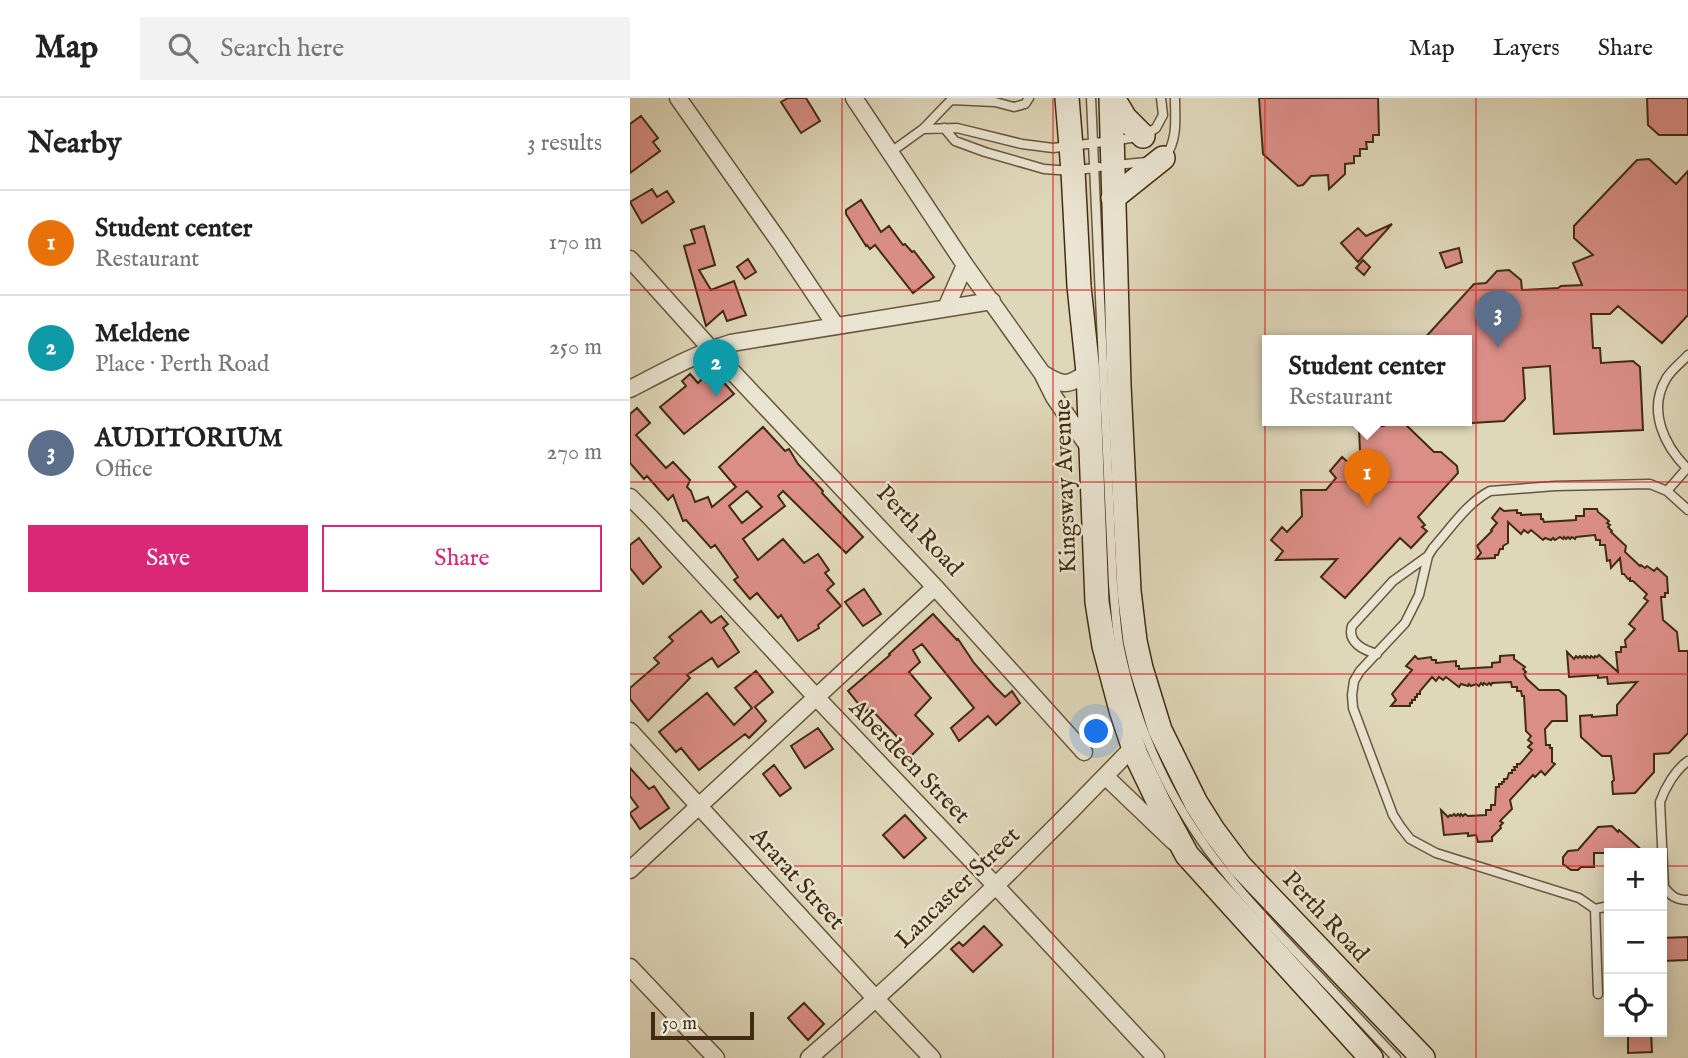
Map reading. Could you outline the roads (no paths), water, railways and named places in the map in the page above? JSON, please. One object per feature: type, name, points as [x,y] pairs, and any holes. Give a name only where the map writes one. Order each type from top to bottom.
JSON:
[{"type":"main road","name":"Kingsway Avenue","points":[[1067,98],[1092,143],[1093,168],[1113,198],[1129,592],[1141,668],[1160,730]]},
{"type":"main road","name":"Kingsway Avenue","points":[[1112,98],[1092,143],[1093,168],[1079,286],[1088,372],[1097,603],[1115,692],[1136,755],[1187,855]]},
{"type":"main road","points":[[1112,98],[1125,118],[1143,136]]},
{"type":"main road","points":[[1113,198],[1163,158]]},
{"type":"main road","name":"Perth Road","points":[[1160,730],[1196,803],[1233,856],[1423,1058]]},
{"type":"main road","points":[[1187,855],[1371,1058]]},
{"type":"street","points":[[678,98],[836,326]]},
{"type":"street","points":[[854,98],[965,265],[1042,373],[1054,397],[1090,449]]},
{"type":"street","name":"Perth Road","points":[[630,259],[1084,751]]},
{"type":"street","points":[[946,308],[965,265]]},
{"type":"street","points":[[630,389],[711,349],[749,339],[992,301]]},
{"type":"street","points":[[1042,373],[1063,384],[1073,383],[1088,372]]},
{"type":"street","name":"Aberdeen Street","points":[[630,497],[1156,1058]]},
{"type":"street","points":[[630,870],[935,587]]},
{"type":"street","name":"Ararat Street","points":[[630,731],[932,1058]]},
{"type":"street","name":"Lancaster Street","points":[[809,1058],[876,999],[995,885],[1134,746]]},
{"type":"street","points":[[1105,776],[1187,855]]},
{"type":"street","points":[[630,967],[716,1058]]},
{"type":"lane","points":[[891,152],[923,129],[951,100],[995,102],[1014,107],[1025,104],[1029,98]]},
{"type":"lane","points":[[1091,98],[1092,143]]},
{"type":"lane","points":[[923,129],[966,130],[1040,147],[1092,143],[1143,136],[1156,128],[1163,115],[1161,98]]},
{"type":"lane","points":[[944,128],[955,141],[1044,169],[1093,168],[1152,161],[1163,158],[1173,145],[1175,98]]},
{"type":"lane","points":[[1093,168],[1113,585],[1119,643],[1130,689],[1155,756],[1174,795],[1216,863],[1261,915],[1396,1058]]},
{"type":"lane","points":[[1667,491],[1687,469],[1666,440],[1661,427],[1658,401],[1667,378],[1688,355]]},
{"type":"lane","points":[[1604,907],[1595,909],[1579,898],[1436,853],[1410,839],[1393,815],[1353,708],[1354,681],[1405,623],[1419,595],[1428,556],[1433,548],[1481,495],[1490,491],[1555,486],[1650,484],[1667,491],[1688,510]]},
{"type":"lane","points":[[1377,654],[1358,646],[1352,638],[1352,626],[1393,581],[1428,556]]},
{"type":"lane","points":[[1662,848],[1662,795],[1688,761]]},
{"type":"lane","points":[[1667,892],[1678,900],[1688,900]]},
{"type":"lane","points":[[1595,909],[1598,994]]},
{"type":"place","name":"AUDITORIUM","points":[[1498,348]]},
{"type":"place","name":"Meldene","points":[[716,397]]},
{"type":"place","name":"Student center","points":[[1367,507]]}]
